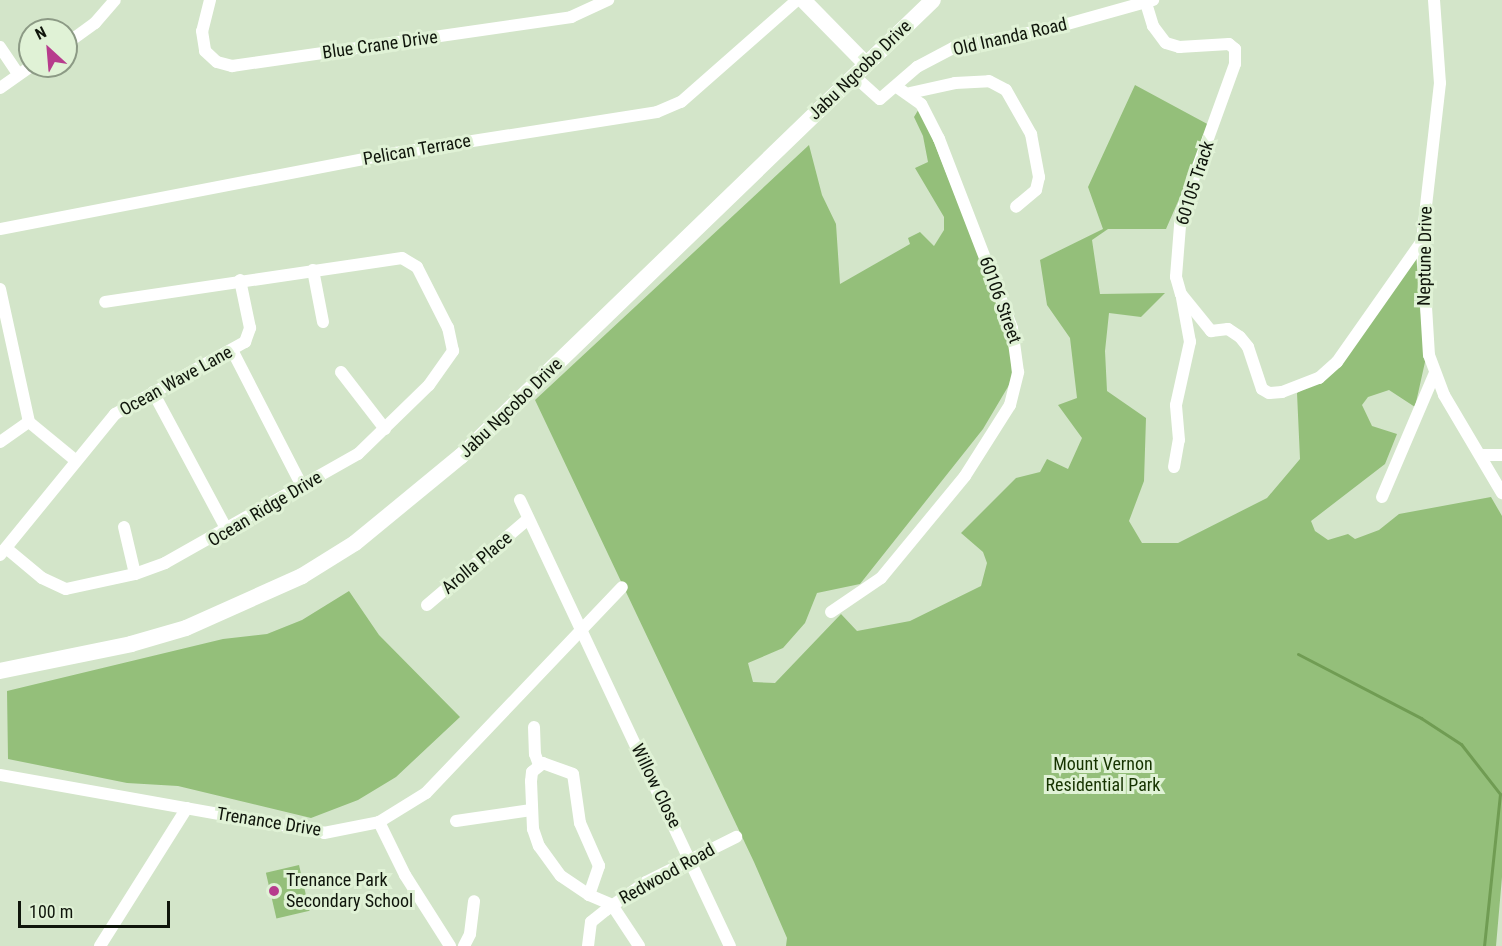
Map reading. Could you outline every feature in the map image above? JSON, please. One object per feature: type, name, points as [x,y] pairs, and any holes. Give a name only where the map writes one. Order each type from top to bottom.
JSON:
[{"type":"main road","points":[[803,0],[865,63]]},
{"type":"main road","name":"Jabu Ngcobo Drive","points":[[0,671],[131,644],[186,628],[281,586],[355,543],[461,456],[865,63],[933,0]]},
{"type":"street","points":[[78,35],[95,23],[115,0]]},
{"type":"street","name":"Blue Crane Drive","points":[[210,0],[202,31],[205,51],[217,62],[232,66],[571,17],[608,0]]},
{"type":"street","name":"Pelican Terrace","points":[[0,229],[396,153],[657,112],[681,102],[797,0]]},
{"type":"street","name":"Neptune Drive","points":[[1434,0],[1440,83],[1422,241],[1424,318],[1435,373],[1502,494]]},
{"type":"street","name":"60105 Track","points":[[1150,1],[1153,26],[1166,43],[1179,47],[1229,44],[1234,49],[1235,64],[1181,213],[1176,248],[1176,278],[1181,294],[1211,331],[1228,329],[1240,337],[1248,347],[1262,389],[1269,393],[1282,392],[1319,378],[1337,362],[1422,241]]},
{"type":"street","name":"Old Inanda Road","points":[[897,87],[917,67],[953,48],[1053,28],[1150,1]]},
{"type":"street","points":[[0,47],[18,74],[0,88]]},
{"type":"street","points":[[853,75],[880,99],[897,87]]},
{"type":"street","points":[[910,93],[955,83],[989,81],[1006,90],[1031,134],[1039,177],[1036,190],[1016,207]]},
{"type":"street","name":"60106 Street","points":[[831,612],[881,578],[965,476],[1010,405],[1018,372],[1012,328],[939,139],[929,116],[910,93],[897,87]]},
{"type":"street","name":"Ocean Ridge Drive","points":[[3,552],[58,588],[80,588],[135,574],[186,554],[358,454],[385,429],[448,362],[453,340],[411,261],[388,257],[105,302]]},
{"type":"street","points":[[313,270],[323,322]]},
{"type":"street","name":"Ocean Wave Lane","points":[[3,552],[108,421],[153,392],[245,342],[250,328],[240,280]]},
{"type":"street","points":[[0,289],[29,422],[75,460]]},
{"type":"street","points":[[1174,466],[1179,440],[1176,405],[1190,342],[1181,294]]},
{"type":"street","points":[[232,350],[302,486]]},
{"type":"street","points":[[341,372],[385,429]]},
{"type":"street","points":[[1382,497],[1435,373]]},
{"type":"street","points":[[153,392],[226,530]]},
{"type":"street","points":[[0,442],[29,422]]},
{"type":"street","points":[[1480,455],[1502,455]]},
{"type":"street","name":"Arolla Place","points":[[520,500],[527,520],[581,627]]},
{"type":"street","name":"Arolla Place","points":[[427,605],[527,520]]},
{"type":"street","points":[[124,527],[135,574]]},
{"type":"street","name":"Trenance Drive","points":[[0,775],[324,833],[379,822],[426,793],[581,627],[622,587]]},
{"type":"street","name":"Willow Close","points":[[581,627],[730,946]]},
{"type":"street","points":[[534,728],[535,754],[540,765]]},
{"type":"street","points":[[589,895],[599,866],[580,823],[573,774],[565,768],[540,765],[532,772],[531,810],[533,829],[548,861],[561,876],[589,895],[612,905],[639,946]]},
{"type":"street","points":[[100,946],[187,808]]},
{"type":"street","points":[[456,821],[531,810]]},
{"type":"street","points":[[379,822],[405,874],[450,946]]},
{"type":"street","name":"Redwood Road","points":[[588,946],[591,922],[612,905],[691,859],[736,837]]},
{"type":"street","points":[[464,946],[470,934],[474,901]]},
{"type":"green space","name":"Mount Vernon Residential Park","points":[[1135,85],[1211,126],[1166,229],[1108,229],[1092,240],[1100,294],[1165,293],[1141,317],[1109,313],[1105,351],[1107,391],[1146,418],[1144,481],[1129,521],[1142,543],[1178,543],[1267,498],[1300,459],[1297,393],[1333,373],[1416,255],[1425,362],[1415,407],[1389,390],[1368,397],[1362,405],[1372,426],[1397,434],[1385,464],[1311,521],[1315,531],[1328,540],[1348,534],[1355,539],[1379,530],[1399,514],[1491,497],[1502,516],[1502,877],[1496,946],[786,946],[787,938],[754,862],[535,400],[809,145],[822,195],[836,224],[840,284],[910,244],[908,238],[920,232],[934,246],[944,230],[944,217],[915,168],[928,162],[923,136],[914,117],[920,107],[1003,316],[1011,344],[1012,380],[983,429],[860,584],[817,593],[805,623],[783,648],[748,663],[753,682],[775,683],[841,614],[857,631],[910,621],[981,586],[987,563],[983,552],[961,533],[1016,478],[1040,472],[1047,459],[1068,469],[1082,438],[1058,405],[1077,398],[1070,338],[1047,305],[1040,260],[1103,229],[1088,187]]},
{"type":"green space","points":[[349,591],[379,635],[460,717],[396,777],[358,800],[311,818],[178,786],[127,783],[8,759],[7,691],[223,639],[267,634],[302,620]]},
{"type":"green space","points":[[299,865],[310,911],[276,918],[266,873]]},
{"type":"waterway","points":[[1298,654],[1421,718],[1461,744],[1500,794],[1484,946]]},
{"type":"place","name":"Trenance Park Secondary School","points":[[274,891]]}]
